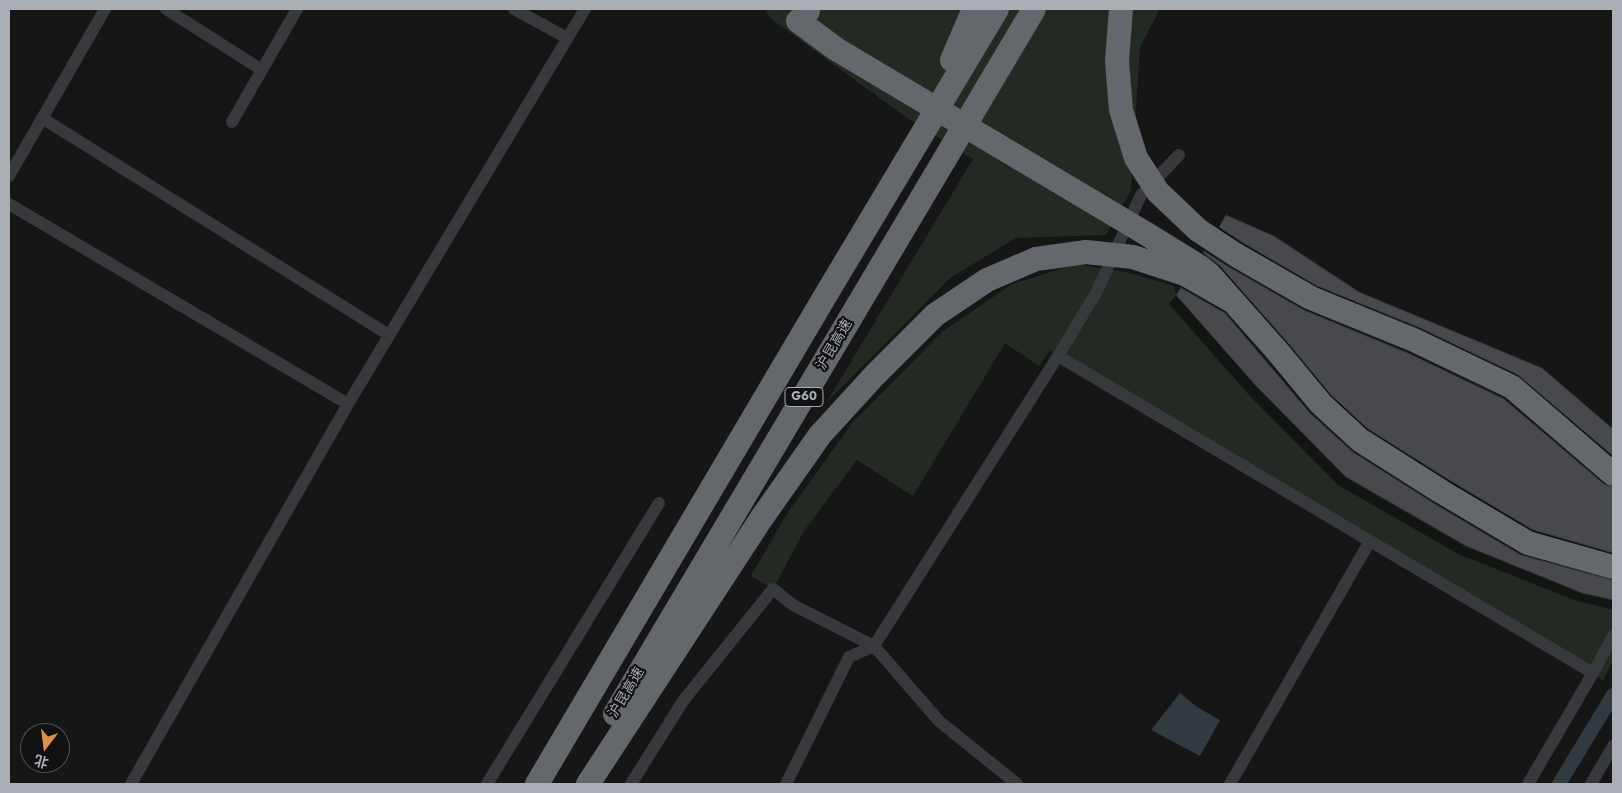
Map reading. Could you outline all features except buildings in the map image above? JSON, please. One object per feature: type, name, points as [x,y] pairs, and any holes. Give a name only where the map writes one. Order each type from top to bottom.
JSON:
[{"type":"highway","points":[[916,143],[974,9]]},
{"type":"highway","name":"G60","points":[[537,784],[997,9]]},
{"type":"highway","name":"沪昆高速","points":[[573,784],[1034,9]]},
{"type":"highway","points":[[1121,9],[1117,61],[1121,110],[1136,158],[1158,192],[1198,230],[1236,255],[1311,298],[1414,340],[1512,388],[1613,474]]},
{"type":"highway","points":[[801,12],[836,49],[1150,228],[1206,254],[1279,293],[1311,298]]},
{"type":"highway","points":[[1150,228],[1200,267],[1234,302],[1321,404],[1360,440],[1528,543],[1613,567]]},
{"type":"highway","points":[[588,784],[761,519],[820,435],[874,376],[935,315],[987,280],[1036,259],[1086,252],[1133,256],[1185,274],[1234,302]]},
{"type":"street","points":[[9,176],[105,9]]},
{"type":"street","points":[[166,9],[262,70]]},
{"type":"street","points":[[232,122],[298,9]]},
{"type":"street","points":[[514,9],[567,38]]},
{"type":"street","points":[[131,784],[348,404],[585,9]]},
{"type":"street","points":[[42,118],[390,335]]},
{"type":"street","points":[[1158,177],[1179,155]]},
{"type":"street","points":[[1117,247],[1141,195],[1146,189]]},
{"type":"street","points":[[9,204],[348,404]]},
{"type":"street","points":[[786,784],[849,657],[874,646],[1058,356],[1097,291],[1110,262]]},
{"type":"street","points":[[1058,356],[1593,673]]},
{"type":"street","points":[[487,784],[659,503]]},
{"type":"street","points":[[1230,784],[1370,541]]},
{"type":"street","points":[[631,784],[683,701],[773,590],[793,605],[874,646],[939,721],[1017,784]]},
{"type":"street","points":[[1528,784],[1613,636]]},
{"type":"street","points":[[1591,784],[1613,746]]},
{"type":"shaded area","points":[[765,9],[1160,9],[1140,47],[1131,190],[1106,235],[1016,238],[950,278],[826,403],[973,159],[907,118],[770,18]]},
{"type":"shaded area","points":[[1076,264],[1130,273],[1174,286],[1176,295],[1257,387],[1346,477],[1466,546],[1582,593],[1613,600],[1613,661],[1603,681],[1593,673],[1050,350],[1039,366],[1005,343],[913,496],[857,460],[804,531],[773,589],[751,576],[786,515],[852,423],[942,332],[1012,284]]},
{"type":"shaded area","points":[[1180,693],[1197,707],[1220,720],[1200,756],[1151,730]]},
{"type":"waterway","points":[[1559,784],[1613,695]]}]
